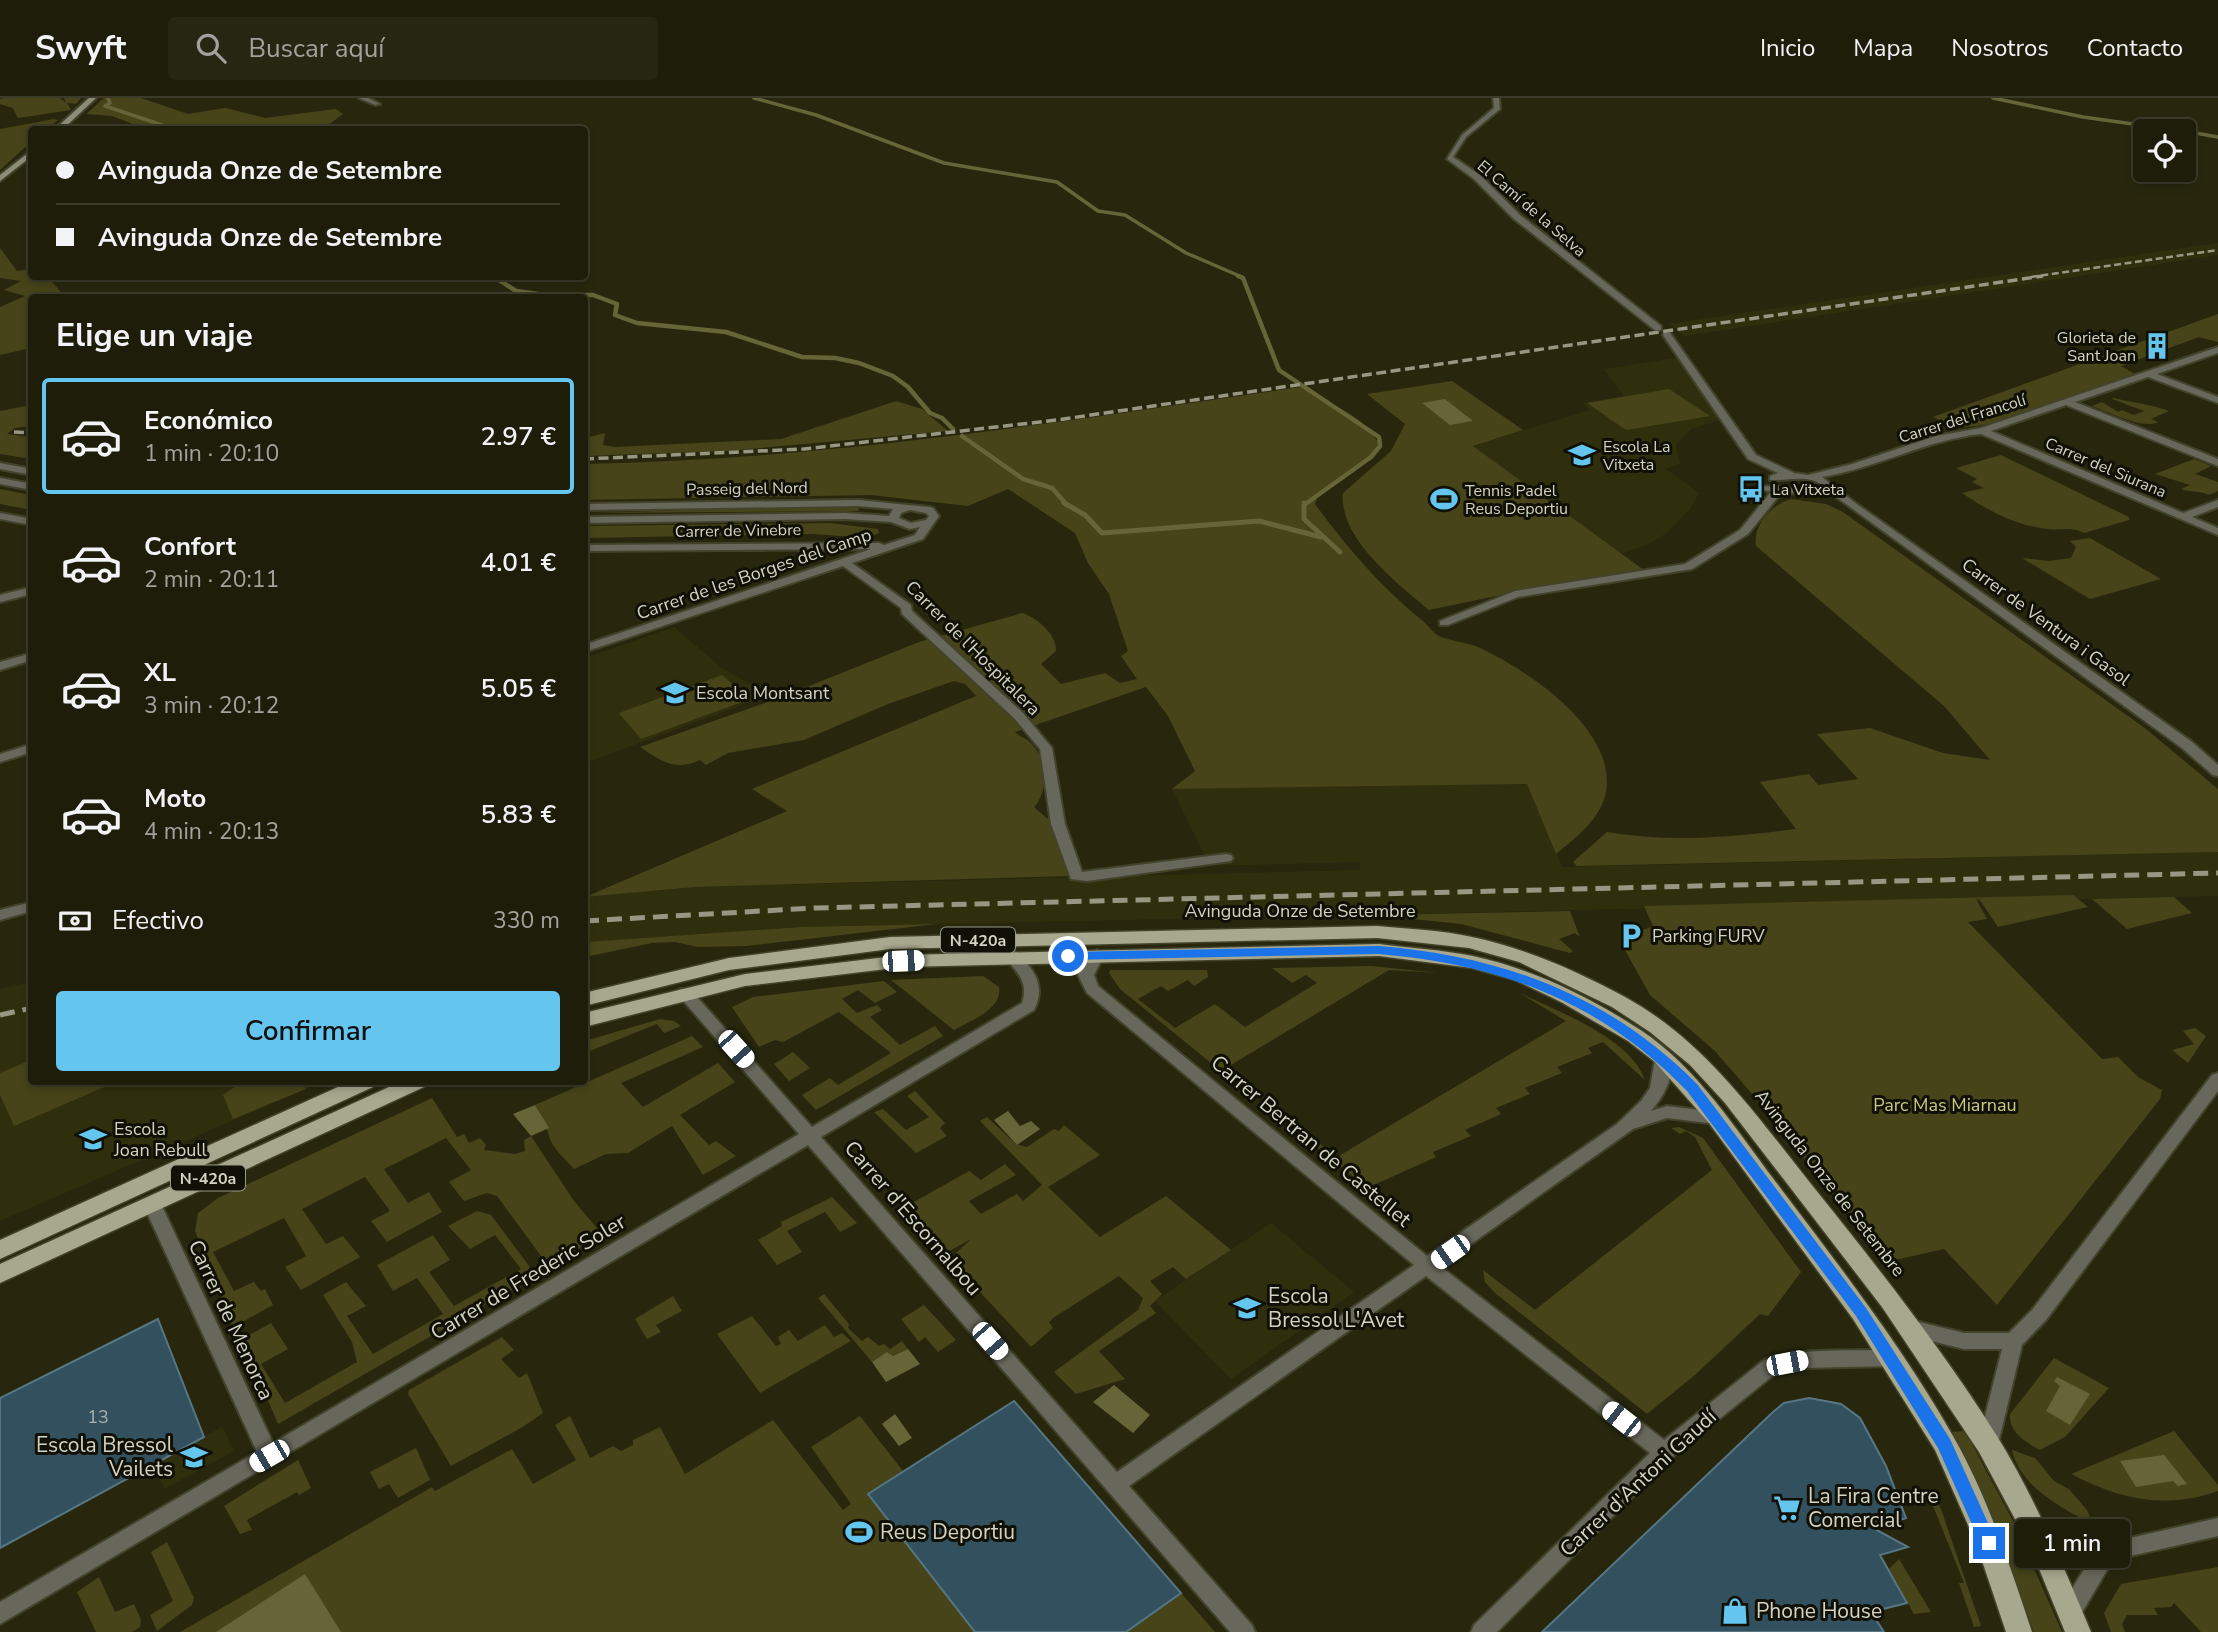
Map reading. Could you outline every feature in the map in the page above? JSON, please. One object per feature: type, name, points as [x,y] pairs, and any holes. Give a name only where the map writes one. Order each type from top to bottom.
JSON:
[{"type":"main road","name":"Avinguda Onze de Setembre","points":[[588,999],[729,964],[890,943],[1377,932],[1470,942],[1526,958],[1600,992],[1657,1027],[1697,1060],[1732,1098],[1911,1328],[1989,1444],[2041,1542],[2074,1622]]},
{"type":"main road","name":"N-420a","points":[[588,1019],[745,980],[850,965],[1012,957],[1379,950],[1472,962],[1522,976],[1602,1015],[1662,1057],[1716,1118],[1893,1358],[1945,1444],[1989,1543],[2018,1632]]},
{"type":"main road","name":"N-420a","points":[[0,1250],[359,1085]]},
{"type":"main road","name":"N-420a","points":[[0,1273],[410,1085]]},
{"type":"street","points":[[62,126],[93,98]]},
{"type":"street","points":[[362,98],[377,104]]},
{"type":"street","name":"El Camí de la Selva","points":[[1496,98],[1497,109],[1464,136],[1449,158],[1477,177],[1517,217],[1658,328]]},
{"type":"street","points":[[0,179],[28,155]]},
{"type":"street","points":[[1667,335],[1760,470],[1777,487],[1823,486]]},
{"type":"street","name":"Carrer del Francolí","points":[[1807,476],[1834,472],[1959,432],[1982,431],[2218,350]]},
{"type":"street","points":[[2148,374],[2218,400]]},
{"type":"street","points":[[2066,402],[2218,463]]},
{"type":"street","name":"Carrer del Siurana","points":[[1982,431],[2218,532]]},
{"type":"street","points":[[1752,457],[1791,475],[1807,476],[1823,486]]},
{"type":"street","points":[[0,466],[28,471]]},
{"type":"street","name":"Carrer del Francolí","points":[[1823,486],[1834,472]]},
{"type":"street","points":[[1444,623],[1516,594],[1688,567],[1744,532],[1777,487],[1791,475]]},
{"type":"street","points":[[0,481],[28,485]]},
{"type":"street","name":"Carrer de Ventura i Gasol","points":[[1823,486],[2187,745],[2218,772]]},
{"type":"street","name":"Passeig del Nord","points":[[588,507],[858,503],[909,507]]},
{"type":"street","points":[[2182,517],[2218,503]]},
{"type":"street","points":[[893,519],[897,511],[909,507],[923,508],[933,513],[934,516],[928,523]]},
{"type":"street","points":[[0,516],[28,521]]},
{"type":"street","name":"Passeig del Nord","points":[[588,520],[845,516],[893,519],[910,526],[928,523]]},
{"type":"street","name":"Carrer de les Borges del Camp","points":[[588,648],[919,537],[928,523]]},
{"type":"street","name":"Carrer de Vinebre","points":[[588,548],[891,546]]},
{"type":"street","name":"Carrer de l'Hospitalera","points":[[844,562],[907,607],[906,612],[1019,716],[1046,748],[1058,824],[1076,876],[1087,877],[1226,858]]},
{"type":"street","points":[[0,599],[28,591]]},
{"type":"street","points":[[0,666],[28,657]]},
{"type":"street","points":[[0,758],[28,748]]},
{"type":"street","points":[[0,915],[28,907]]},
{"type":"street","name":"Carrer Bertran de Castellet","points":[[1097,955],[1086,975],[1092,989],[1428,1267],[1664,1452]]},
{"type":"street","name":"Carrer de Frederic Soler","points":[[0,1614],[1029,1006],[1033,995],[1030,974],[1012,957]]},
{"type":"street","name":"Carrer d'Escornalbou","points":[[685,993],[1244,1632]]},
{"type":"street","points":[[1116,1484],[1623,1128],[1656,1096],[1662,1085],[1662,1057]]},
{"type":"street","points":[[1989,1444],[2013,1341],[2039,1315],[2218,1079]]},
{"type":"street","points":[[1623,1128],[1667,1112],[1716,1118]]},
{"type":"street","name":"Carrer de Menorca","points":[[152,1204],[269,1456]]},
{"type":"street","points":[[1911,1328],[1964,1341],[2013,1341]]},
{"type":"street","name":"Carrer d'Antoni Gaudí","points":[[1482,1632],[1664,1452],[1771,1366],[1803,1360],[1893,1358]]},
{"type":"street","points":[[2074,1622],[2106,1552],[2218,1527]]},
{"type":"shaded area","points":[[2218,243],[2218,255],[1684,336],[1669,324]]},
{"type":"shaded area","name":"Escola La Vitxeta","points":[[1683,357],[1726,418],[1691,429],[1676,445],[1680,464],[1666,469],[1699,493],[1690,509],[1668,532],[1647,545],[1620,554],[1473,446],[1590,410],[1583,403],[1624,396],[1604,369]]},
{"type":"shaded area","points":[[1445,399],[1473,421],[1450,425],[1422,403]]},
{"type":"shaded area","name":"Escola Montsant","points":[[674,627],[721,667],[769,695],[588,762],[588,657]]},
{"type":"shaded area","points":[[1527,784],[1562,867],[2218,852],[2218,896],[801,927],[588,942],[588,897],[695,887],[1360,870],[1359,862],[1210,866],[1172,789]]},
{"type":"shaded area","name":"Escola Joan Rebull","points":[[28,983],[28,1085],[315,1085],[0,1221],[0,989]]},
{"type":"shaded area","points":[[535,1105],[549,1128],[531,1136],[513,1114]]},
{"type":"shaded area","points":[[1008,1111],[1020,1126],[1031,1121],[1040,1129],[1017,1145],[994,1120]]},
{"type":"shaded area","name":"Escola Bressol L'Avet","points":[[1271,1223],[1354,1292],[1231,1379],[1155,1301]]},
{"type":"shaded area","points":[[908,1349],[920,1364],[886,1382],[872,1362],[887,1352],[893,1356]]},
{"type":"shaded area","points":[[2057,1377],[2090,1394],[2070,1425],[2046,1411],[2060,1386],[2054,1381]]},
{"type":"shaded area","points":[[1114,1385],[1150,1415],[1133,1433],[1093,1402]]},
{"type":"shaded area","points":[[895,1414],[912,1438],[899,1446],[882,1424]]},
{"type":"shaded area","name":"Escola Bressol Vailets","points":[[222,1427],[234,1451],[164,1489],[153,1463]]},
{"type":"shaded area","points":[[2164,1455],[2187,1484],[2178,1486],[2173,1481],[2136,1487],[2120,1461]]},
{"type":"shaded area","points":[[305,1574],[341,1632],[216,1632]]},
{"type":"green space","points":[[60,98],[66,103],[64,98],[81,98],[76,104],[67,103],[71,110],[18,118],[13,108],[0,104],[0,99]]},
{"type":"green space","points":[[104,98],[141,98],[188,114],[225,108],[265,118],[336,109],[343,114],[327,126],[138,126],[112,116],[86,114]]},
{"type":"green space","points":[[58,120],[50,126],[28,126],[28,145],[0,170],[0,129]]},
{"type":"green space","points":[[0,248],[17,271],[28,269],[28,280],[51,280],[62,294],[28,294],[28,349],[0,355],[0,307],[25,296],[4,290],[21,281],[0,278]]},
{"type":"green space","points":[[2218,314],[2218,342],[2199,337],[2121,366],[2135,374],[2074,399],[2021,416],[1974,426],[1955,427],[1933,417]]},
{"type":"green space","name":"Tennis Padel Reus Deportiu","points":[[1452,381],[1523,430],[1473,446],[1644,570],[1558,583],[1429,610],[1372,559],[1350,527],[1344,510],[1343,493],[1391,451],[1405,424],[1367,394]]},
{"type":"green space","points":[[1301,387],[1355,417],[1372,433],[1378,443],[1375,452],[1319,493],[1315,504],[1352,552],[1379,581],[1437,635],[1480,648],[1520,670],[1562,702],[1580,720],[1604,761],[1606,794],[1596,815],[1556,854],[1527,784],[1172,789],[1195,771],[1168,716],[1146,687],[1015,732],[1032,744],[1041,759],[1044,785],[1034,807],[1050,821],[1070,876],[695,887],[588,897],[787,811],[752,789],[976,696],[965,684],[954,681],[888,704],[804,740],[728,753],[706,765],[700,760],[675,765],[640,747],[779,698],[919,642],[1022,613],[1039,622],[1053,638],[1056,651],[1041,664],[1061,684],[1105,673],[1120,683],[1137,679],[1121,656],[1128,651],[1109,594],[1088,563],[1075,533],[1008,489],[968,506],[871,495],[588,500],[588,464],[765,455],[1033,425]]},
{"type":"green space","points":[[1669,389],[1710,416],[1626,430],[1587,403]]},
{"type":"green space","points":[[2112,399],[2169,411],[2151,419],[2158,422],[2144,424],[2092,406],[2102,402],[2118,412],[2122,410],[2134,415],[2144,411]]},
{"type":"green space","points":[[896,401],[922,409],[948,431],[727,451],[588,456],[588,437],[605,433],[603,445],[615,447],[781,439]]},
{"type":"green space","points":[[28,406],[28,426],[15,428],[7,434],[28,437],[28,459],[0,454],[0,411]]},
{"type":"green space","points":[[2001,455],[2129,517],[2129,520],[2084,533],[2070,529],[2047,529],[2002,516],[1962,493],[1984,488],[1972,482],[1977,479],[1956,468]]},
{"type":"green space","points":[[2194,459],[2211,466],[2195,474],[2218,482],[2218,491],[2209,495],[2181,489],[2190,485],[2155,474]]},
{"type":"green space","points":[[0,489],[28,494],[28,509],[0,504]]},
{"type":"green space","points":[[1791,499],[1826,504],[1843,512],[2146,729],[2218,789],[2218,852],[1577,866],[1573,862],[1607,832],[1702,838],[1796,829],[1760,782],[1809,774],[1818,785],[1858,779],[1817,734],[1870,728],[1943,753],[1990,760],[1944,706],[1756,546],[1757,530],[1765,516]]},
{"type":"green space","points":[[778,507],[859,508],[858,511],[594,513]]},
{"type":"green space","points":[[830,523],[878,529],[879,533],[868,538],[813,534],[588,538],[588,526]]},
{"type":"green space","points":[[2090,538],[2161,579],[2090,599],[2022,558],[2049,561],[2071,558],[2076,547],[2070,541]]},
{"type":"green space","points":[[722,675],[750,699],[641,739],[619,713]]},
{"type":"green space","name":"Parc Mas Miarnau","points":[[2073,895],[2088,907],[1998,927],[1979,899],[1976,899],[1987,919],[1968,922],[2102,1059],[2118,1057],[2138,1077],[2162,1090],[2160,1099],[1997,1305],[1944,1249],[1886,1262],[1765,1109],[1715,1051],[1650,995],[1621,943],[1622,938],[1653,926],[1644,906]]},
{"type":"green space","points":[[2174,897],[2192,913],[2127,929],[2092,899]]},
{"type":"green space","points":[[1570,911],[1580,937],[1575,933],[1559,939],[1573,951],[1570,953],[1461,924],[1373,915]]},
{"type":"green space","points":[[937,924],[746,946],[698,947],[675,942],[652,943],[588,956],[588,942],[801,927]]},
{"type":"green space","points":[[1371,966],[1439,973],[1389,970],[1221,1071],[1120,989],[1109,973],[1110,970],[1207,970],[1208,977],[1194,986],[1188,980],[1168,991],[1161,986],[1138,999],[1175,1028],[1215,1004],[1245,1027],[1317,983],[1306,975],[1292,983],[1272,968]]},
{"type":"green space","points":[[983,976],[999,987],[996,1002],[984,1013],[954,1030],[891,980]]},
{"type":"green space","points":[[884,981],[897,992],[875,1003],[858,990],[842,999],[857,1013],[877,1005],[882,1010],[870,1017],[900,1045],[935,1026],[943,1036],[816,1110],[802,1095],[830,1078],[838,1085],[891,1053],[839,1012],[783,1042],[775,1040],[759,1047],[732,1007],[753,997]]},
{"type":"green space","points":[[1518,992],[1608,1038],[1637,1065],[1645,1080],[1603,1042],[1588,1048],[1592,1053],[1557,1067],[1562,1073],[1525,1088],[1530,1094],[1496,1108],[1501,1114],[1465,1130],[1471,1136],[1433,1152],[1436,1157],[1367,1188],[1293,1128],[1297,1126],[1337,1157],[1566,1021]]},
{"type":"green space","points":[[660,1019],[674,1021],[681,1026],[664,1033],[657,1024],[588,1052],[588,1040]]},
{"type":"green space","points":[[2195,1028],[2206,1036],[2188,1063],[2172,1050],[2194,1044],[2183,1031]]},
{"type":"green space","points":[[692,1036],[703,1047],[621,1083],[643,1107],[718,1063],[735,1082],[680,1115],[709,1145],[716,1141],[736,1156],[703,1175],[672,1126],[628,1153],[606,1154],[574,1169],[553,1145],[535,1105],[581,1085],[588,1085],[588,1082]]},
{"type":"green space","points":[[793,1052],[810,1068],[789,1081],[774,1064]]},
{"type":"green space","points":[[28,1061],[28,1085],[109,1085],[14,1126],[0,1095],[0,1073]]},
{"type":"green space","points":[[303,1085],[306,1089],[233,1119],[223,1095],[236,1086]]},
{"type":"green space","points":[[915,1091],[945,1123],[940,1128],[947,1136],[916,1153],[874,1112],[883,1109],[906,1130],[929,1117],[907,1096]]},
{"type":"green space","points":[[432,1098],[457,1137],[464,1134],[469,1143],[480,1138],[486,1145],[484,1150],[515,1154],[525,1151],[524,1140],[531,1136],[574,1201],[602,1234],[549,1267],[497,1196],[487,1193],[464,1201],[449,1182],[471,1170],[446,1138],[384,1169],[408,1203],[429,1192],[442,1212],[387,1242],[371,1221],[390,1211],[365,1177],[302,1209],[326,1244],[343,1236],[360,1257],[301,1290],[285,1267],[306,1256],[284,1218],[213,1252],[234,1291],[254,1282],[261,1291],[265,1289],[273,1305],[237,1325],[231,1324],[195,1231],[198,1213],[218,1198]]},
{"type":"green space","points":[[987,1117],[1016,1144],[1027,1147],[1054,1129],[1059,1131],[1064,1125],[1100,1155],[1048,1187],[1100,1237],[1166,1196],[1231,1250],[1186,1279],[1173,1267],[1150,1281],[1162,1294],[1150,1306],[1156,1313],[1099,1351],[1125,1379],[1076,1394],[1054,1372],[1138,1310],[1143,1298],[1119,1276],[1053,1318],[1049,1322],[1053,1328],[1031,1347],[954,1264],[961,1258],[956,1253],[971,1239],[946,1253],[905,1207],[969,1171],[981,1180],[1005,1164],[1016,1175],[969,1201],[981,1214],[1017,1194],[1023,1201],[1042,1185],[980,1121]]},
{"type":"green space","points":[[1679,1127],[1703,1138],[1801,1272],[1768,1316],[1760,1314],[1695,1375],[1647,1414],[1495,1293],[1485,1282],[1483,1270],[1535,1310],[1712,1170],[1695,1137],[1686,1131],[1680,1134],[1671,1128]]},
{"type":"green space","points":[[832,1197],[857,1223],[840,1232],[825,1212],[787,1231],[802,1252],[777,1265],[758,1240],[782,1226],[781,1222]]},
{"type":"green space","points":[[477,1211],[491,1215],[529,1266],[529,1275],[523,1283],[278,1424],[242,1339],[271,1323],[288,1349],[261,1364],[285,1403],[357,1362],[352,1342],[323,1295],[346,1282],[366,1306],[347,1316],[373,1354],[443,1314],[417,1278],[393,1291],[377,1265],[433,1235],[450,1260],[429,1272],[454,1306],[521,1269],[495,1235],[470,1249],[448,1226]]},
{"type":"green space","points":[[824,1294],[849,1324],[848,1328],[862,1341],[868,1337],[879,1346],[884,1344],[890,1349],[902,1341],[908,1349],[893,1356],[887,1353],[872,1362],[818,1298]]},
{"type":"green space","points":[[673,1296],[682,1311],[656,1325],[661,1332],[647,1339],[635,1319]]},
{"type":"green space","points":[[924,1305],[956,1340],[938,1352],[925,1337],[919,1342],[901,1319]]},
{"type":"green space","points":[[752,1316],[776,1346],[781,1344],[778,1337],[789,1330],[798,1341],[825,1325],[834,1337],[842,1333],[851,1341],[760,1393],[717,1334]]},
{"type":"green space","points":[[502,1337],[514,1350],[501,1359],[519,1378],[527,1373],[543,1413],[451,1466],[408,1394],[409,1390]]},
{"type":"green space","points":[[2054,1358],[2109,1388],[2065,1437],[2040,1450],[2015,1431],[2010,1414]]},
{"type":"green space","name":"Reus Deportiu","points":[[1014,1401],[1215,1632],[180,1632],[432,1487],[435,1491],[512,1449],[533,1484],[576,1460],[555,1425],[570,1416],[590,1458],[613,1446],[621,1451],[633,1445],[633,1440],[660,1427],[685,1474],[773,1420],[843,1510],[851,1504],[811,1447],[860,1416],[903,1471]]},
{"type":"green space","points":[[1965,1431],[2014,1523],[2062,1632],[2034,1632],[1993,1520],[1951,1432]]},
{"type":"green space","points":[[2174,1431],[2218,1485],[2218,1491],[2179,1500],[2143,1499],[2107,1490],[2071,1474]]},
{"type":"green space","points":[[416,1448],[430,1480],[398,1498],[389,1484],[379,1489],[370,1472]]},
{"type":"green space","points":[[2012,1450],[2035,1458],[2054,1481],[2069,1489],[2087,1510],[2093,1524],[2056,1504],[2033,1486],[2016,1463]]},
{"type":"green space","points":[[298,1460],[311,1488],[299,1495],[297,1492],[247,1520],[252,1530],[240,1534],[224,1506]]},
{"type":"green space","points":[[1927,1491],[1932,1491],[1941,1509],[1981,1626],[1974,1627],[1959,1583],[1964,1583]]},
{"type":"green space","points":[[167,1542],[194,1598],[192,1605],[157,1631],[150,1615],[173,1601],[151,1552]]},
{"type":"green space","points":[[1899,1559],[1931,1612],[1914,1614],[1889,1569]]},
{"type":"green space","points":[[2218,1567],[2218,1632],[2201,1632],[2174,1603],[2171,1607],[2154,1608],[2158,1615],[2127,1615],[2122,1624],[2125,1632],[2111,1632],[2104,1613],[2121,1584]]},
{"type":"green space","points":[[99,1577],[115,1612],[134,1604],[141,1620],[140,1627],[132,1632],[96,1632],[77,1592]]},
{"type":"building","points":[[158,1319],[204,1437],[0,1548],[0,1398]]},
{"type":"building","name":"La Fira Centre Comercial","points":[[1809,1398],[1841,1404],[1860,1418],[1886,1466],[1906,1518],[1873,1528],[1908,1547],[1880,1555],[1907,1603],[1871,1612],[1884,1632],[1542,1632],[1773,1412],[1784,1403]]},
{"type":"building","points":[[1014,1401],[1181,1593],[1126,1632],[975,1632],[868,1494]]},
{"type":"waterway","points":[[108,98],[110,103],[105,106],[165,126]]},
{"type":"waterway","points":[[754,98],[816,115],[944,163],[1057,182],[1098,211],[1125,215],[1186,253],[1242,277]]},
{"type":"waterway","points":[[1993,98],[2083,117],[2133,124]]},
{"type":"waterway","points":[[2196,133],[2218,137]]},
{"type":"waterway","points":[[1238,276],[1243,278],[1279,370],[1379,437],[1380,446],[1371,457],[1304,505]]},
{"type":"waterway","points":[[499,280],[516,291],[538,294]]},
{"type":"waterway","points":[[588,295],[617,304],[615,315],[637,323],[726,332],[802,357],[835,358],[859,363],[893,376],[908,387],[930,413],[942,418],[953,429]]},
{"type":"waterway","points":[[962,436],[1023,479],[1052,488],[1066,504]]},
{"type":"waterway","points":[[1066,504],[1085,515],[1102,533],[1259,521],[1321,537]]},
{"type":"waterway","points":[[1304,505],[1304,519],[1340,552]]},
{"type":"railway","points":[[2031,277],[2218,250]]},
{"type":"railway","points":[[588,459],[804,449],[1057,420],[2043,276]]},
{"type":"railway","points":[[14,432],[28,433]]},
{"type":"railway","points":[[588,921],[815,908],[2218,873]]},
{"type":"railway","points":[[0,1015],[28,1009]]},
{"type":"place","name":"Glorieta de Sant Joan","points":[[2157,346]]},
{"type":"place","name":"Escola La Vitxeta","points":[[1582,455]]},
{"type":"place","name":"La Vitxeta","points":[[1751,489]]},
{"type":"place","name":"Tennis Padel Reus Deportiu","points":[[1444,499]]},
{"type":"place","name":"Escola Montsant","points":[[675,693]]},
{"type":"place","name":"Parking FURV","points":[[1631,936]]},
{"type":"place","name":"Escola Joan Rebull","points":[[93,1139]]},
{"type":"place","name":"Escola Bressol L'Avet","points":[[1247,1308]]},
{"type":"place","name":"Escola Bressol Vailets","points":[[194,1457]]},
{"type":"place","name":"La Fira Centre Comercial","points":[[1787,1508]]},
{"type":"place","name":"Reus Deportiu","points":[[859,1532]]},
{"type":"place","name":"Phone House","points":[[1735,1611]]},
{"type":"route","points":[[1068,956],[1379,950],[1425,954],[1472,962],[1522,976],[1602,1015],[1635,1036],[1662,1057],[1692,1087],[1861,1312],[1893,1358],[1945,1444],[1989,1543]]}]
